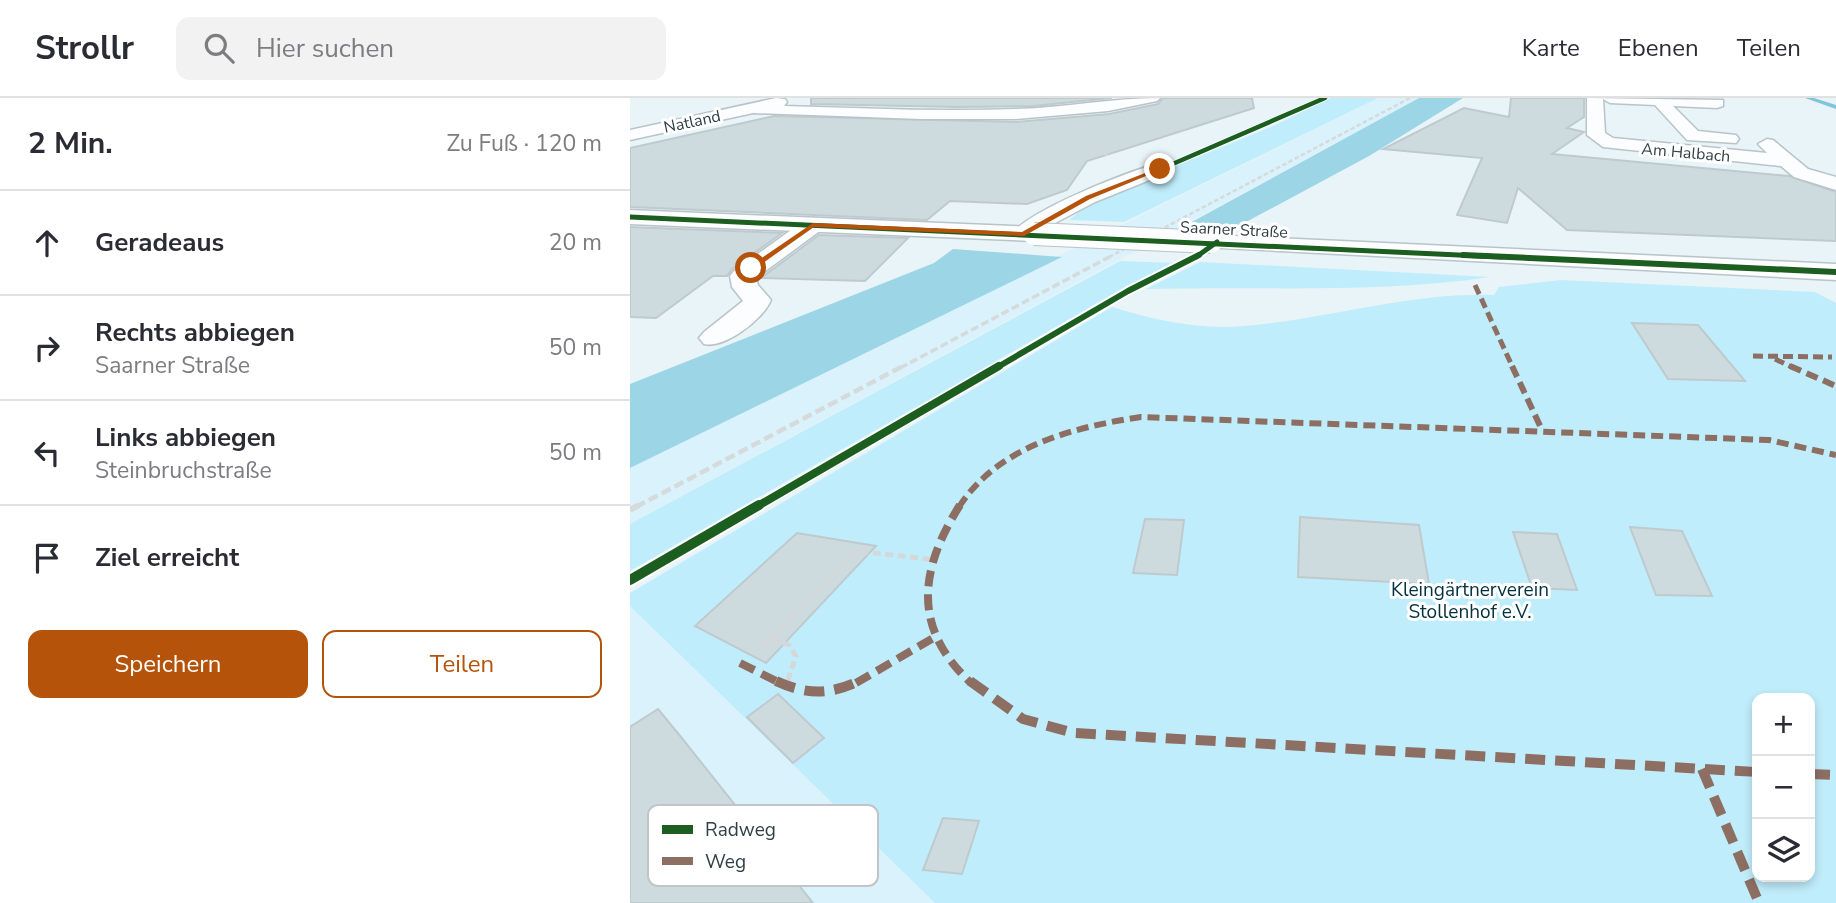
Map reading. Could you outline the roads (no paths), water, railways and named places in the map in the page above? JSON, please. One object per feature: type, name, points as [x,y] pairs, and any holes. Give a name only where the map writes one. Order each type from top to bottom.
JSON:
[{"type":"main road","name":"Natland","points":[[630,135],[795,98]]},
{"type":"main road","points":[[754,108],[784,111],[1029,113],[1103,108],[1152,98]]},
{"type":"main road","points":[[1594,128],[1595,98]]},
{"type":"main road","points":[[1610,98],[1719,104]]},
{"type":"main road","name":"Am Halbach","points":[[1659,101],[1693,136]]},
{"type":"main road","name":"Am Halbach","points":[[1766,142],[1594,128],[1598,139],[1621,146],[1787,161]]},
{"type":"main road","name":"Am Halbach","points":[[1750,130],[1808,177],[1836,184]]},
{"type":"main road","points":[[1029,234],[1030,227],[1088,198],[1160,169]]},
{"type":"main road","name":"Saarner Straße","points":[[631,218],[1836,272]]},
{"type":"main road","points":[[714,338],[755,305],[757,300],[745,287],[743,276],[813,225]]},
{"type":"waterway","points":[[1808,98],[1836,107]]},
{"type":"railway","points":[[1109,257],[1410,98]]},
{"type":"railway","points":[[900,368],[1113,255]]},
{"type":"railway","points":[[636,507],[903,366]]},
{"type":"railway","points":[[630,510],[639,505]]},
{"type":"park label","name":"Kleingärtnerverein Stollenhof e.V.","points":[[1470,600]]}]
